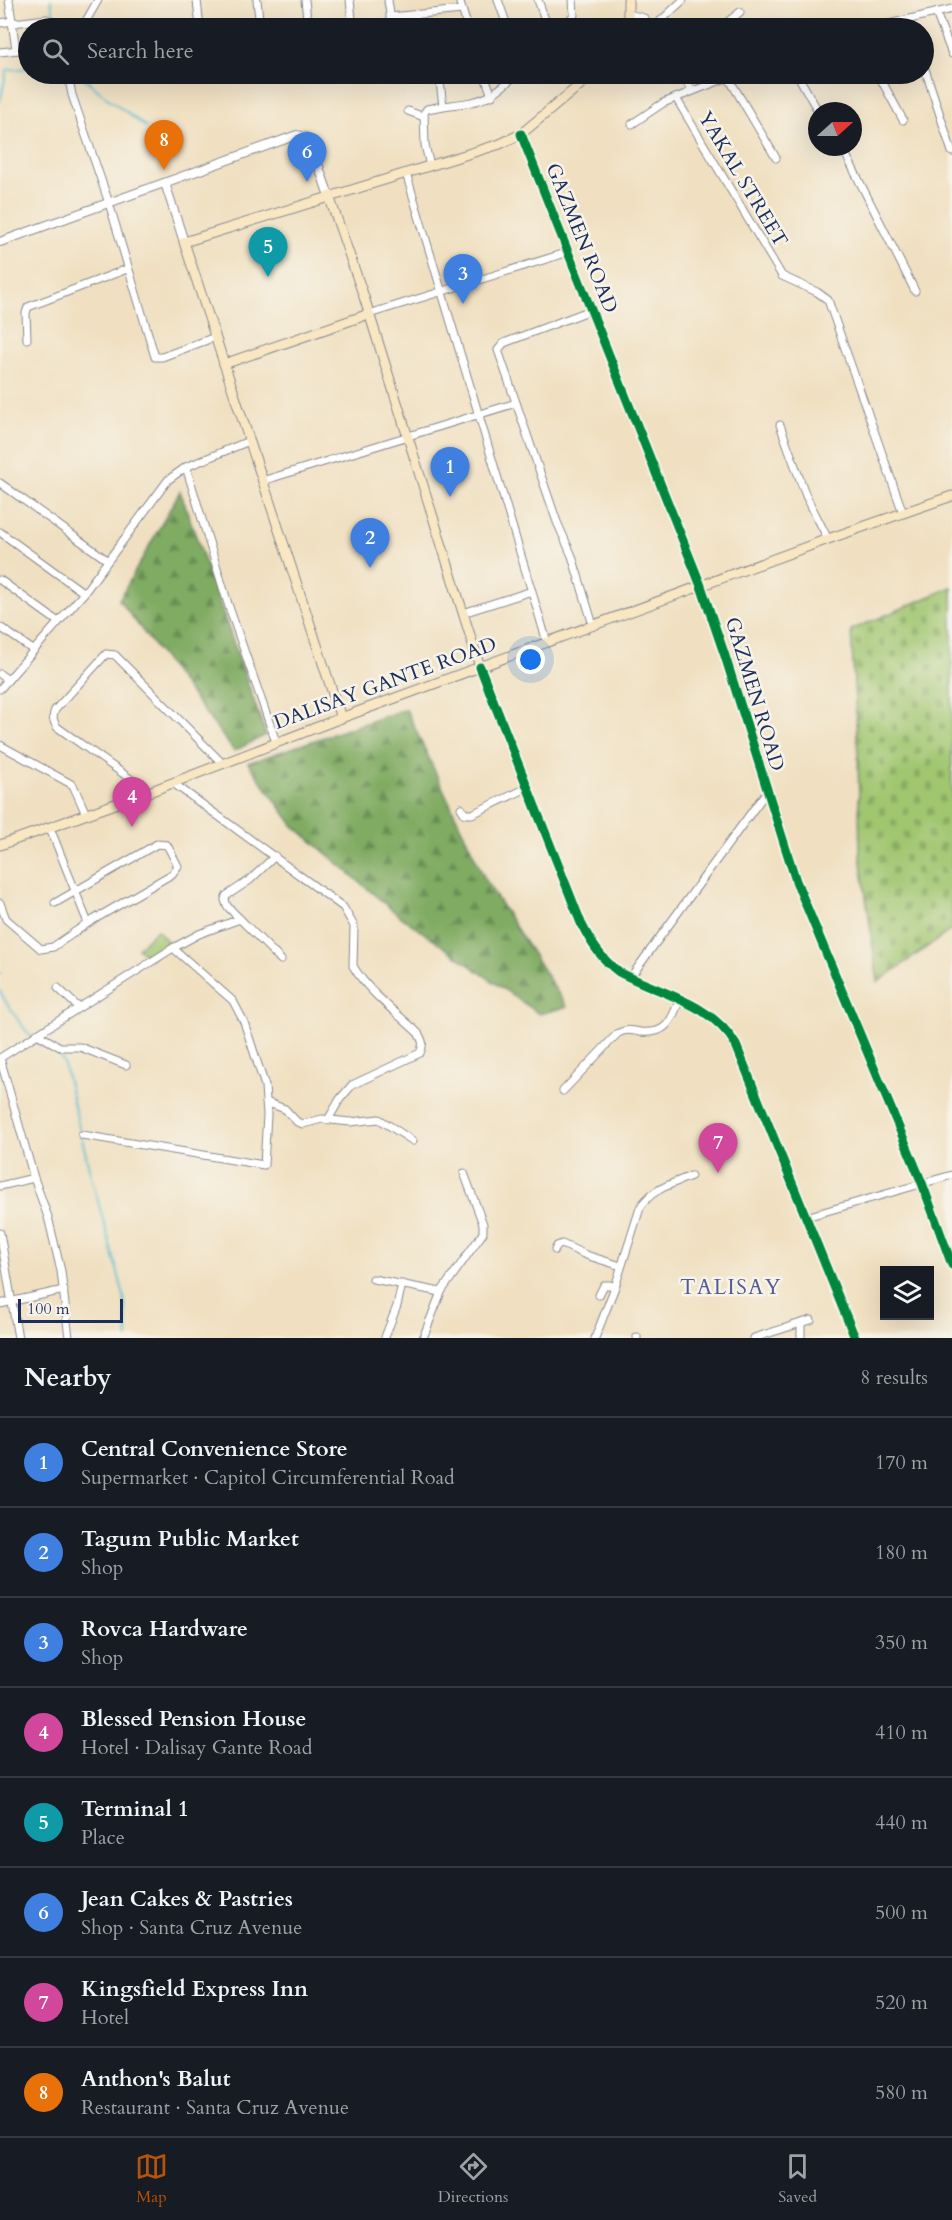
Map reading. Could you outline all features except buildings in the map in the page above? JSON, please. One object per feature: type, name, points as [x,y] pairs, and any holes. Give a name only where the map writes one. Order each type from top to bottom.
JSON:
[{"type":"main road","points":[[628,0],[629,18]]},
{"type":"main road","points":[[340,718],[184,242],[500,144],[521,134],[581,84]]},
{"type":"main road","points":[[329,196],[369,314],[480,668],[587,935],[610,966],[630,978],[706,1012],[731,1036],[742,1058],[855,1338]]},
{"type":"main road","points":[[224,364],[369,314]]},
{"type":"main road","name":"DALISAY GANTE ROAD","points":[[0,845],[149,792],[276,742],[593,625],[952,496]]},
{"type":"street","points":[[0,52],[16,50],[9,0]]},
{"type":"street","points":[[88,18],[98,0]]},
{"type":"street","points":[[197,0],[199,18]]},
{"type":"street","points":[[256,0],[259,18]]},
{"type":"street","points":[[305,0],[307,18]]},
{"type":"street","points":[[350,0],[352,18]]},
{"type":"street","points":[[388,0],[390,17],[462,10]]},
{"type":"street","points":[[459,0],[465,18]]},
{"type":"street","points":[[498,0],[504,18]]},
{"type":"street","points":[[538,0],[544,18]]},
{"type":"street","points":[[571,18],[574,15],[573,0]]},
{"type":"street","points":[[664,18],[683,0]]},
{"type":"street","points":[[915,18],[952,9]]},
{"type":"street","points":[[732,18],[740,12]]},
{"type":"street","points":[[936,13],[952,54]]},
{"type":"street","points":[[629,14],[644,18]]},
{"type":"street","points":[[0,23],[18,22]]},
{"type":"street","points":[[70,84],[109,203],[155,357],[162,357],[215,337]]},
{"type":"street","points":[[440,84],[443,106]]},
{"type":"street","points":[[488,84],[492,96]]},
{"type":"street","points":[[430,166],[425,145],[424,117],[427,109],[477,102],[492,96],[506,84]]},
{"type":"street","points":[[688,84],[692,91]]},
{"type":"street","points":[[632,124],[652,109],[710,84]]},
{"type":"street","points":[[732,84],[776,159]]},
{"type":"street","points":[[803,84],[813,102]]},
{"type":"street","points":[[883,84],[903,120]]},
{"type":"street","points":[[930,84],[952,152]]},
{"type":"street","name":"YAKAL STREET","points":[[676,98],[782,276],[818,292],[828,300],[903,513]]},
{"type":"street","points":[[408,111],[424,117]]},
{"type":"street","name":"GAZMEN ROAD","points":[[521,134],[701,586],[766,791],[800,889],[922,1184],[952,1266]]},
{"type":"street","points":[[0,242],[301,135],[310,141],[329,196]]},
{"type":"street","points":[[847,156],[915,291]]},
{"type":"street","points":[[406,173],[547,642]]},
{"type":"street","points":[[165,183],[184,242]]},
{"type":"street","points":[[369,314],[569,252]]},
{"type":"street","points":[[27,339],[26,313],[28,308],[127,268]]},
{"type":"street","points":[[591,310],[501,345],[498,351],[557,522],[572,556],[593,625]]},
{"type":"street","points":[[262,481],[516,403]]},
{"type":"street","points":[[780,425],[806,496],[828,539]]},
{"type":"street","points":[[0,689],[84,592],[168,480],[186,467],[249,441]]},
{"type":"street","points":[[186,467],[229,607],[276,742]]},
{"type":"street","points":[[0,483],[107,560]]},
{"type":"street","points":[[0,532],[84,592]]},
{"type":"street","points":[[0,580],[57,621]]},
{"type":"street","points":[[463,613],[532,591]]},
{"type":"street","points":[[0,627],[33,650]]},
{"type":"street","points":[[149,792],[57,727],[52,716],[106,654],[115,655],[223,764]]},
{"type":"street","points":[[0,674],[8,680]]},
{"type":"street","points":[[0,745],[73,784],[86,814]]},
{"type":"street","points":[[173,783],[275,856],[348,913],[354,926],[352,966],[364,982],[418,1033],[423,1041],[420,1053],[352,1085],[340,1099],[329,1118]]},
{"type":"street","points":[[460,808],[465,814],[472,814],[527,788]]},
{"type":"street","points":[[630,978],[766,791]]},
{"type":"street","points":[[50,828],[88,923]]},
{"type":"street","points":[[0,903],[6,919],[41,949],[53,947],[88,923],[172,874],[178,866],[167,845],[158,843],[55,903]]},
{"type":"street","points":[[275,856],[250,880],[226,896],[225,900],[227,906],[282,960]]},
{"type":"street","points":[[69,1338],[64,1290],[48,1216],[34,1178],[0,1058],[173,948],[199,934],[240,919]]},
{"type":"street","points":[[82,1135],[264,1166],[267,1115],[265,1086],[240,1012],[233,1002],[173,948]]},
{"type":"street","points":[[58,988],[78,1007]]},
{"type":"street","points":[[563,1091],[617,1034],[626,1030],[641,1032],[664,1028],[671,1020],[680,999]]},
{"type":"street","points":[[37,1034],[60,1047],[80,1047],[126,1065]]},
{"type":"street","points":[[266,1102],[285,1109],[297,1122],[303,1124],[329,1118],[350,1122],[380,1119],[412,1141]]},
{"type":"street","points":[[423,1338],[441,1292],[483,1233],[483,1224],[464,1173]]},
{"type":"street","points":[[806,1217],[952,1175]]},
{"type":"street","points":[[596,1338],[615,1287],[636,1216],[644,1200],[657,1190],[691,1176]]},
{"type":"street","points":[[0,1186],[34,1178]]},
{"type":"street","points":[[0,1233],[18,1338]]},
{"type":"street","points":[[555,1250],[562,1244],[586,1255],[621,1266]]},
{"type":"street","points":[[373,1279],[441,1292]]},
{"type":"street","points":[[385,1337],[397,1306],[402,1284]]},
{"type":"street","points":[[599,1295],[607,1284],[615,1287]]},
{"type":"street","points":[[0,1304],[64,1290]]},
{"type":"street","points":[[754,1338],[811,1320]]},
{"type":"street","points":[[801,1323],[801,1338]]},
{"type":"green space","points":[[180,491],[266,735],[234,751],[119,600]]},
{"type":"green space","points":[[952,587],[952,929],[878,982],[860,855],[858,755],[851,630]]},
{"type":"green space","points":[[406,709],[486,881],[567,1007],[539,1014],[397,914],[293,825],[248,763]]},
{"type":"green space","points":[[157,930],[168,942],[150,959],[138,948]]},
{"type":"waterway","points":[[51,0],[54,18]]},
{"type":"waterway","points":[[0,101],[7,70],[18,69]]},
{"type":"waterway","points":[[91,84],[146,127]]},
{"type":"waterway","points":[[0,991],[28,1033],[37,1042],[56,1050],[64,1065],[124,1296],[128,1338]]},
{"type":"cycle path","points":[[521,134],[701,586],[796,881],[922,1183],[952,1265]]},
{"type":"cycle path","points":[[480,667],[581,923],[593,944],[607,962],[619,972],[699,1009],[725,1030],[736,1045],[855,1338]]},
{"type":"place","name":"Anthon's Balut","points":[[164,170]]},
{"type":"place","name":"Jean Cakes & Pastries","points":[[307,182]]},
{"type":"place","name":"Terminal 1","points":[[268,277]]},
{"type":"place","name":"Rovca Hardware","points":[[463,304]]},
{"type":"place","name":"Central Convenience Store","points":[[450,497]]},
{"type":"place","name":"Tagum Public Market","points":[[370,568]]},
{"type":"place","name":"Blessed Pension House","points":[[132,827]]},
{"type":"place","name":"Kingsfield Express Inn","points":[[718,1173]]},
{"type":"district","name":"TALISAY","points":[[731,1287]]}]
